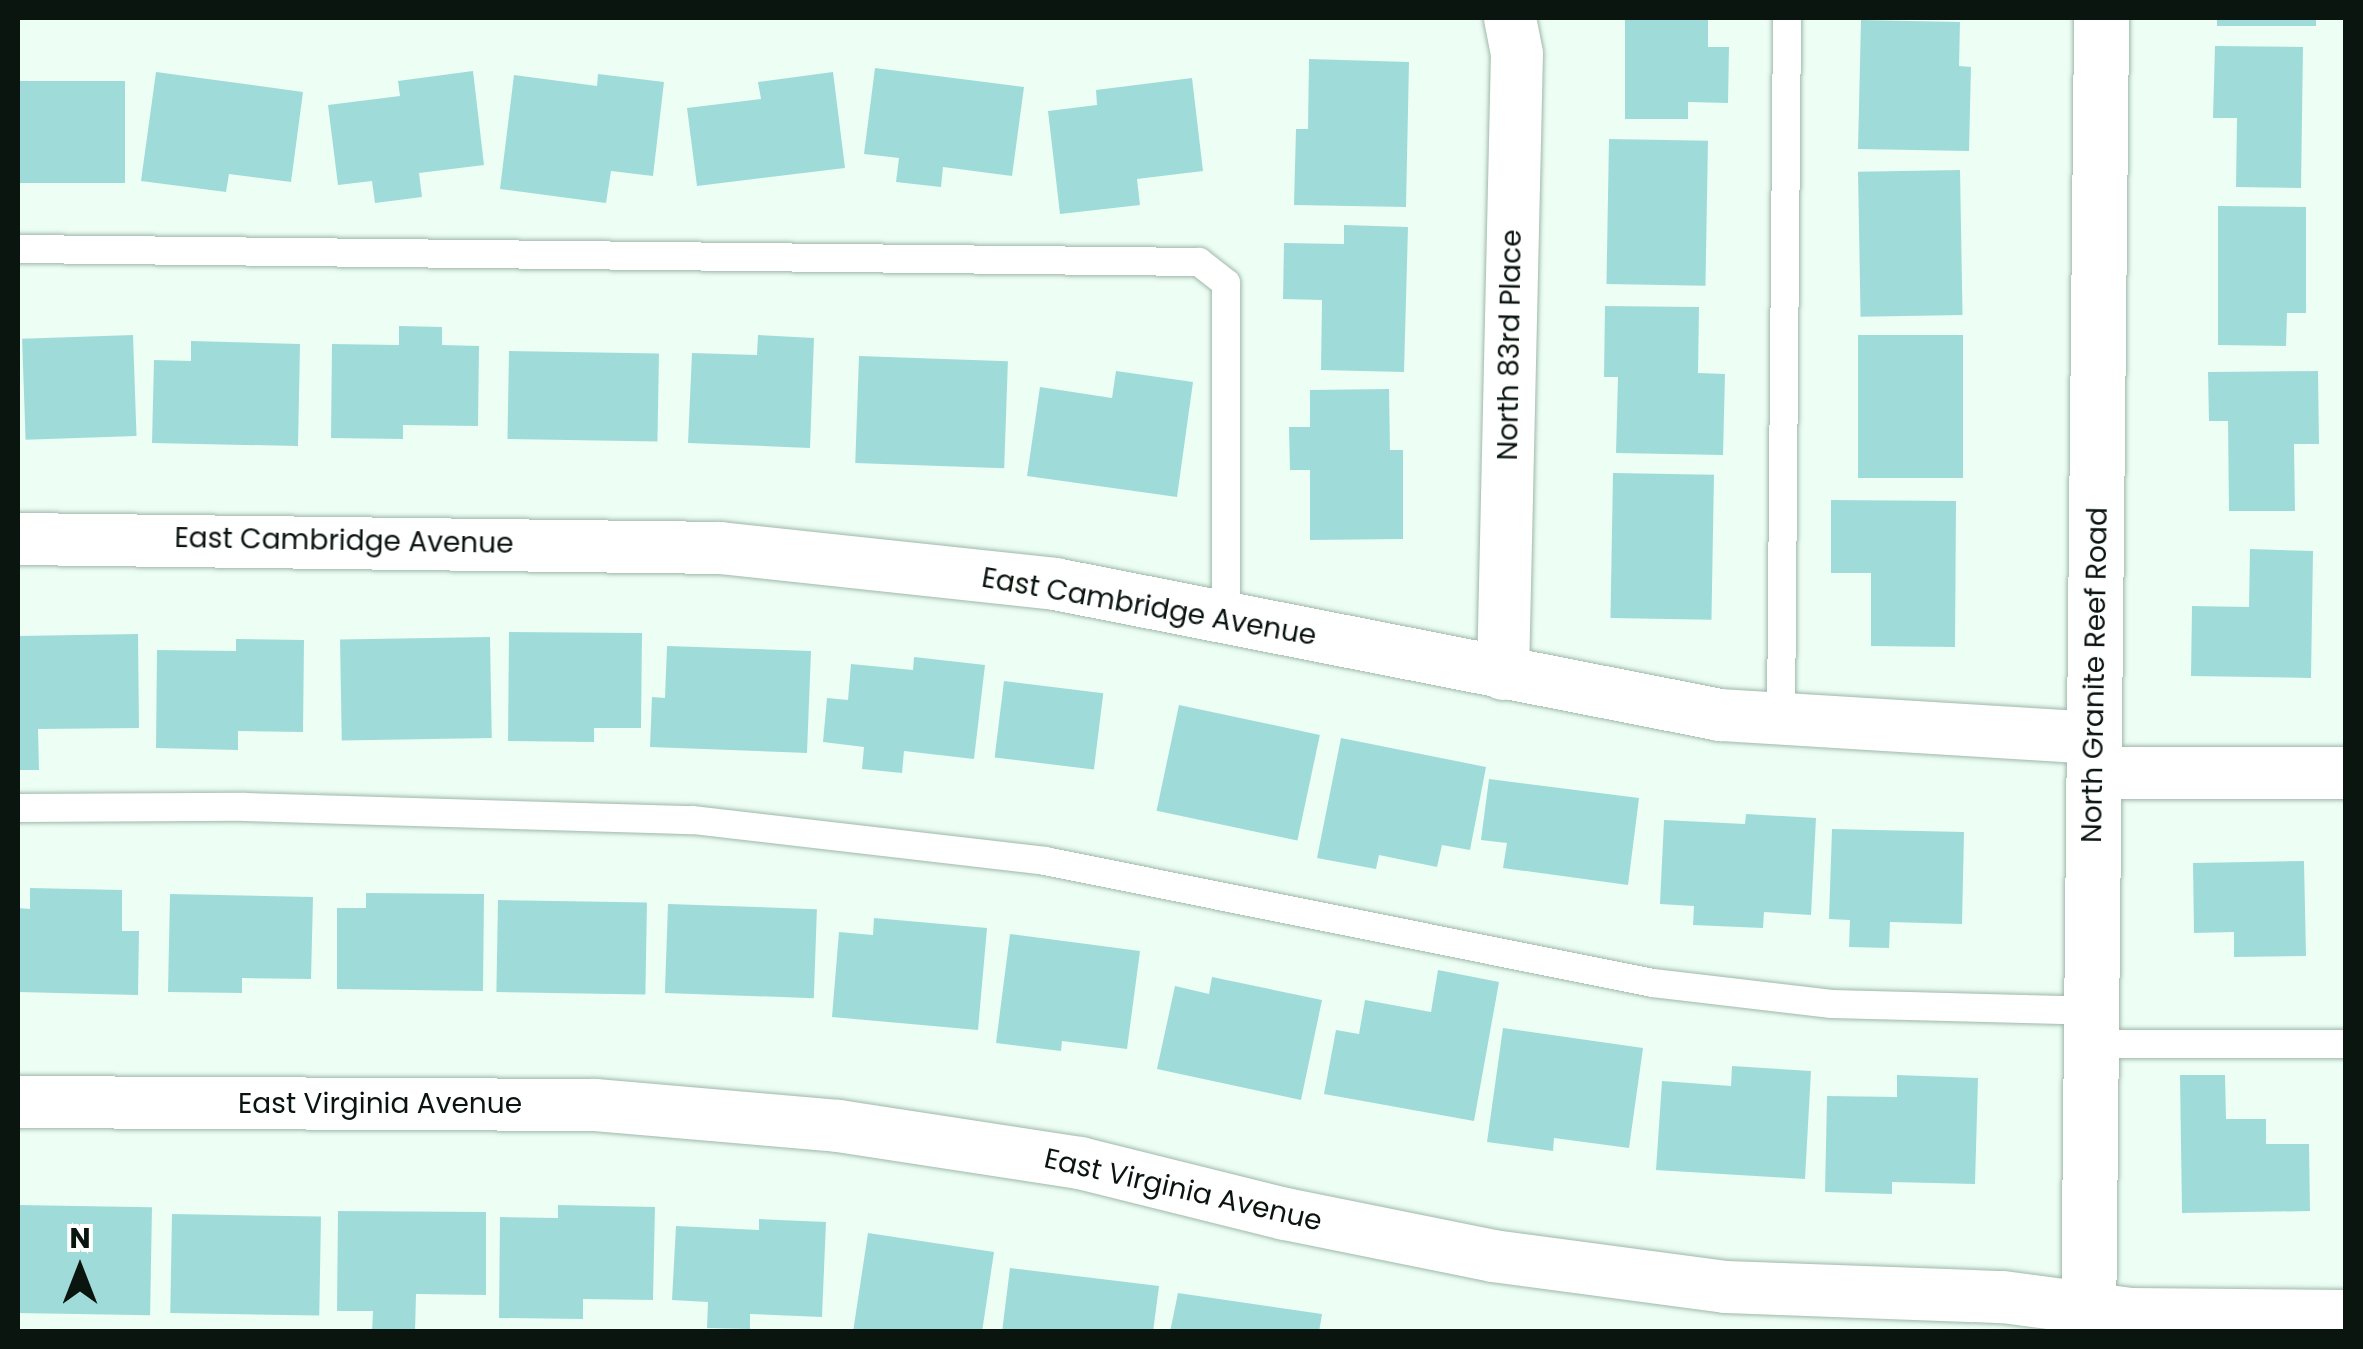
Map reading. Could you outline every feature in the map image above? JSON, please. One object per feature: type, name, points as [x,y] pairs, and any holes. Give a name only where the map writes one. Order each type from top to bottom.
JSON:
[{"type":"street","name":"North 83rd Place","points":[[1504,674],[1517,54],[1510,18]]},
{"type":"street","name":"North Granite Reef Road","points":[[2088,1321],[2101,18]]},
{"type":"street","name":"East Cambridge Avenue","points":[[18,539],[720,548],[1056,584],[1720,715],[1781,718],[2094,755],[2346,773]]},
{"type":"street","name":"East Virginia Avenue","points":[[18,1102],[595,1105],[838,1126],[1080,1163],[1285,1214],[1493,1256],[1726,1287],[2003,1296],[2088,1321],[2346,1316]]},
{"type":"lane","points":[[1781,718],[1787,18]]},
{"type":"lane","points":[[18,249],[1199,262],[1226,283],[1226,618]]},
{"type":"lane","points":[[18,808],[245,807],[693,820],[1045,861],[1653,983],[2091,1028],[2346,1044]]},
{"type":"building","points":[[1625,18],[1708,18],[1708,47],[1729,47],[1728,103],[1688,102],[1688,119],[1625,119]]},
{"type":"building","points":[[2217,18],[2316,18],[2316,26],[2217,26]]},
{"type":"building","points":[[1861,20],[1960,22],[1959,66],[1971,67],[1969,151],[1858,149]]},
{"type":"building","points":[[2215,46],[2303,47],[2301,188],[2236,187],[2237,118],[2213,118]]},
{"type":"building","points":[[1309,59],[1409,62],[1406,207],[1294,205],[1296,129],[1308,129]]},
{"type":"building","points":[[875,68],[1024,87],[1012,176],[943,167],[941,187],[896,182],[899,158],[864,154]]},
{"type":"building","points":[[473,71],[484,165],[419,173],[422,197],[375,203],[372,181],[338,185],[328,105],[400,96],[398,81]]},
{"type":"building","points":[[156,72],[303,92],[291,182],[229,174],[226,192],[141,181]]},
{"type":"building","points":[[833,72],[845,168],[697,186],[687,108],[761,99],[758,82]]},
{"type":"building","points":[[598,74],[664,82],[653,176],[611,171],[606,203],[500,189],[514,75],[597,86]]},
{"type":"building","points":[[1192,78],[1203,171],[1137,179],[1140,205],[1060,214],[1048,111],[1097,105],[1096,90]]},
{"type":"building","points":[[18,81],[125,81],[125,183],[18,183]]},
{"type":"building","points":[[1609,139],[1708,141],[1705,286],[1606,284]]},
{"type":"building","points":[[1960,170],[1963,315],[1861,317],[1858,172]]},
{"type":"building","points":[[2218,206],[2306,207],[2306,313],[2287,313],[2286,346],[2218,345]]},
{"type":"building","points":[[1344,225],[1408,227],[1404,372],[1321,370],[1322,300],[1283,299],[1284,243],[1344,244]]},
{"type":"building","points":[[1605,306],[1699,307],[1698,373],[1725,374],[1723,455],[1616,453],[1618,377],[1604,377]]},
{"type":"building","points":[[399,326],[442,327],[442,345],[479,346],[478,426],[403,425],[403,439],[331,438],[332,344],[399,345]]},
{"type":"building","points":[[133,335],[137,436],[26,440],[22,339]]},
{"type":"building","points":[[758,335],[814,338],[810,448],[688,443],[692,353],[757,355]]},
{"type":"building","points":[[1858,335],[1963,335],[1963,478],[1858,478]]},
{"type":"building","points":[[191,341],[300,344],[298,446],[152,443],[154,360],[191,361]]},
{"type":"building","points":[[509,351],[659,354],[657,442],[507,439]]},
{"type":"building","points":[[859,356],[1008,361],[1004,468],[855,463]]},
{"type":"building","points":[[1116,371],[1193,382],[1177,497],[1027,476],[1040,387],[1112,398]]},
{"type":"building","points":[[2318,371],[2319,444],[2294,444],[2295,511],[2229,511],[2228,421],[2209,421],[2208,372]]},
{"type":"building","points":[[1389,389],[1390,450],[1403,450],[1403,539],[1310,540],[1310,470],[1290,470],[1289,427],[1310,427],[1310,390]]},
{"type":"building","points":[[1613,473],[1714,475],[1711,620],[1610,618]]},
{"type":"building","points":[[1831,500],[1956,501],[1955,647],[1871,646],[1871,573],[1831,573]]},
{"type":"building","points":[[2250,549],[2313,551],[2311,678],[2191,676],[2192,606],[2249,607]]},
{"type":"building","points":[[509,632],[642,633],[641,728],[594,728],[594,742],[508,741]]},
{"type":"building","points":[[138,634],[139,728],[38,729],[39,770],[18,770],[18,636]]},
{"type":"building","points":[[490,637],[492,738],[342,741],[340,640]]},
{"type":"building","points":[[236,639],[304,640],[303,732],[238,731],[238,750],[156,748],[157,650],[236,651]]},
{"type":"building","points":[[667,646],[811,651],[807,753],[650,747],[652,697],[665,698]]},
{"type":"building","points":[[914,657],[985,665],[974,759],[904,751],[902,773],[862,769],[864,747],[823,742],[827,698],[848,700],[851,664],[913,670]]},
{"type":"building","points":[[1004,681],[1103,693],[1094,770],[995,757]]},
{"type":"building","points":[[1179,705],[1320,735],[1297,841],[1157,811]]},
{"type":"building","points":[[1341,738],[1486,767],[1470,850],[1442,845],[1437,867],[1379,855],[1376,869],[1317,858]]},
{"type":"building","points":[[1489,779],[1639,798],[1628,885],[1503,868],[1507,843],[1481,840]]},
{"type":"building","points":[[1746,814],[1816,818],[1811,915],[1764,912],[1763,928],[1693,925],[1694,906],[1660,904],[1664,820],[1745,824]]},
{"type":"building","points":[[1832,829],[1964,832],[1962,924],[1890,922],[1889,948],[1849,947],[1850,920],[1829,919]]},
{"type":"building","points":[[2304,861],[2306,956],[2234,957],[2234,932],[2194,933],[2193,863]]},
{"type":"building","points":[[30,888],[122,890],[122,931],[139,931],[138,995],[18,992],[18,908],[30,909]]},
{"type":"building","points":[[366,893],[484,894],[483,991],[337,989],[337,908],[366,908]]},
{"type":"building","points":[[170,894],[313,897],[311,979],[242,978],[242,993],[168,992]]},
{"type":"building","points":[[498,900],[647,903],[645,995],[496,992]]},
{"type":"building","points":[[668,904],[817,909],[814,998],[665,993]]},
{"type":"building","points":[[874,918],[987,928],[978,1030],[832,1017],[839,932],[873,935]]},
{"type":"building","points":[[1010,934],[1140,951],[1127,1049],[1062,1041],[1061,1051],[996,1043]]},
{"type":"building","points":[[1438,970],[1499,982],[1474,1121],[1324,1094],[1336,1030],[1359,1034],[1365,1000],[1431,1012]]},
{"type":"building","points":[[1212,977],[1322,1000],[1301,1100],[1157,1069],[1175,986],[1209,994]]},
{"type":"building","points":[[1503,1028],[1643,1048],[1629,1148],[1554,1138],[1553,1151],[1487,1142]]},
{"type":"building","points":[[1732,1066],[1811,1071],[1805,1179],[1656,1170],[1662,1081],[1731,1086]]},
{"type":"building","points":[[1897,1075],[1978,1078],[1975,1184],[1892,1182],[1892,1194],[1825,1192],[1827,1096],[1897,1097]]},
{"type":"building","points":[[2180,1075],[2225,1075],[2226,1119],[2266,1119],[2266,1144],[2309,1144],[2310,1211],[2182,1213]]},
{"type":"building","points":[[18,1205],[152,1207],[150,1315],[18,1313]]},
{"type":"building","points":[[558,1205],[655,1207],[653,1300],[583,1299],[583,1319],[499,1318],[500,1217],[558,1218]]},
{"type":"building","points":[[338,1211],[486,1212],[486,1295],[416,1294],[415,1332],[372,1332],[373,1311],[337,1311]]},
{"type":"building","points":[[172,1214],[321,1217],[319,1316],[170,1313]]},
{"type":"building","points":[[759,1219],[826,1222],[822,1317],[750,1314],[750,1329],[707,1328],[708,1302],[672,1300],[676,1226],[759,1230]]},
{"type":"building","points":[[868,1233],[994,1252],[982,1332],[853,1332]]},
{"type":"building","points":[[1010,1268],[1159,1286],[1153,1332],[1002,1332]]},
{"type":"building","points":[[1178,1293],[1322,1314],[1319,1332],[1170,1332]]}]
